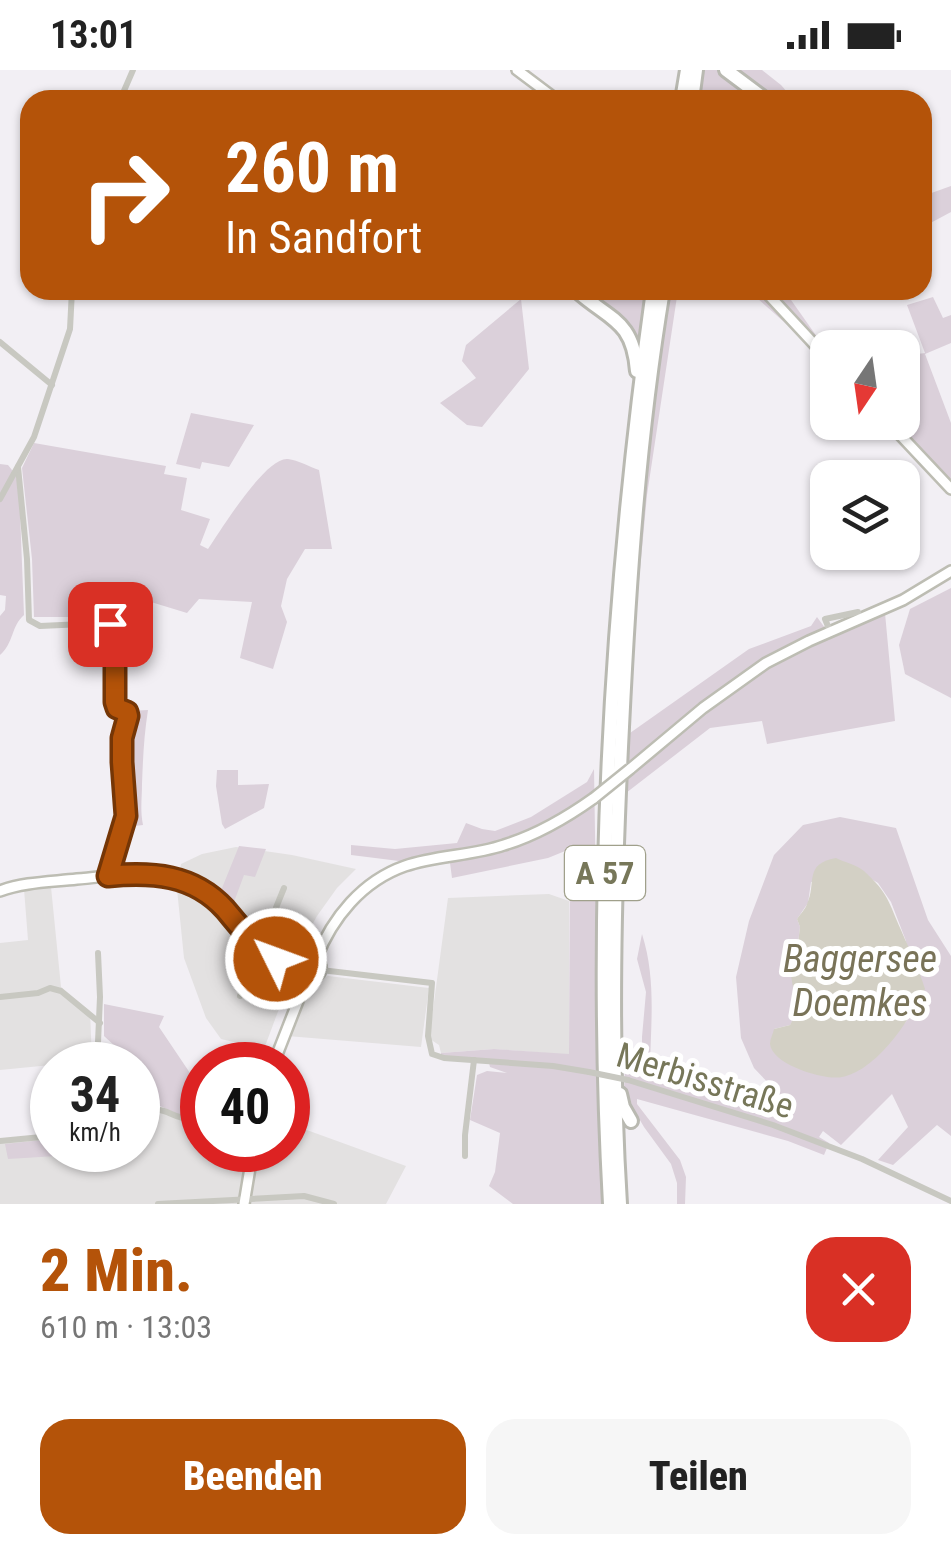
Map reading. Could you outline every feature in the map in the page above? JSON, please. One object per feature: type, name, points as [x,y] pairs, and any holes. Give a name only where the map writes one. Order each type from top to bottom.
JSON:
[{"type":"highway","points":[[726,70],[753,90]]},
{"type":"highway","points":[[590,300],[628,333],[635,351],[639,394]]},
{"type":"highway","name":"A 57","points":[[610,1204],[604,1022],[607,779],[620,576],[652,300]]},
{"type":"highway","name":"A 57","points":[[620,1204],[613,971],[615,870],[629,576],[662,300]]},
{"type":"highway","points":[[615,1047],[620,1098],[631,1121]]},
{"type":"street","points":[[517,70],[544,90]]},
{"type":"street","points":[[0,499],[34,437],[70,329],[71,300]]},
{"type":"street","points":[[773,300],[810,340]]},
{"type":"street","points":[[0,342],[52,385]]},
{"type":"street","points":[[905,440],[951,489]]},
{"type":"street","points":[[18,467],[29,620],[40,626],[104,623],[115,628],[115,702],[128,716],[122,738],[126,808],[125,825],[108,876]]},
{"type":"street","points":[[316,959],[340,915],[370,885],[406,866],[503,846],[539,832],[594,798],[732,685],[787,651],[903,600],[951,572]]},
{"type":"street","points":[[830,631],[825,619],[858,612]]},
{"type":"street","points":[[0,891],[21,884],[165,875],[211,896],[259,948],[300,968]]},
{"type":"street","points":[[240,996],[284,888]]},
{"type":"street","points":[[98,953],[99,1042]]},
{"type":"street","points":[[308,958],[316,959],[322,970],[316,978],[307,978],[300,968],[308,958]]},
{"type":"street","name":"Merbisstraße","points":[[322,970],[432,983],[428,1036],[432,1054],[553,1066],[628,1080],[773,1125],[862,1158],[951,1201]]},
{"type":"street","points":[[283,1042],[307,978]]},
{"type":"street","points":[[0,997],[50,988],[61,991],[100,1023]]},
{"type":"street","points":[[465,1156],[474,1060]]},
{"type":"street","points":[[0,1141],[30,1138]]},
{"type":"street","points":[[244,1201],[249,1172]]},
{"type":"street","points":[[158,1204],[304,1196],[334,1204]]},
{"type":"shaded area","points":[[703,70],[721,70],[748,90],[700,90]]},
{"type":"shaded area","points":[[734,70],[762,70],[785,90],[759,90]]},
{"type":"shaded area","points":[[951,186],[951,212],[932,222],[932,193]]},
{"type":"shaded area","points":[[933,297],[943,318],[951,315],[951,343],[925,354],[951,423],[951,480],[911,440],[920,440],[920,354],[925,353],[920,330],[916,330],[907,305]]},
{"type":"shaded area","points":[[521,300],[529,369],[482,427],[467,425],[440,403],[476,378],[462,361],[466,345]]},
{"type":"shaded area","points":[[588,300],[646,300],[638,354]]},
{"type":"shaded area","points":[[669,300],[676,300],[647,495],[634,634],[630,733],[749,649],[811,626],[817,617],[825,628],[812,638],[832,635],[885,613],[895,721],[767,744],[762,721],[710,728],[626,793],[630,769],[621,753],[643,466]]},
{"type":"shaded area","points":[[759,300],[791,300],[812,330],[810,345]]},
{"type":"shaded area","points":[[191,413],[254,425],[229,467],[202,462],[200,469],[176,464]]},
{"type":"shaded area","points":[[34,443],[166,466],[164,474],[187,478],[181,510],[210,519],[200,545],[208,549],[256,481],[279,461],[288,459],[319,470],[332,549],[305,549],[287,579],[281,606],[287,622],[273,669],[240,658],[252,602],[199,599],[187,613],[128,595],[128,590],[85,587],[79,617],[34,617],[22,468]]},
{"type":"shaded area","points":[[0,464],[8,465],[19,487],[24,615],[0,655],[0,616],[5,610],[6,596],[0,595]]},
{"type":"shaded area","points":[[951,588],[951,698],[905,674],[899,645],[910,609]]},
{"type":"shaded area","points":[[148,710],[142,774],[143,825],[126,827],[123,754],[129,711]]},
{"type":"shaded area","points":[[594,769],[604,1204],[513,1204],[489,1186],[495,1172],[500,1133],[470,1120],[477,1075],[487,1071],[507,1073],[490,1067],[489,1063],[441,1053],[494,1049],[569,1054],[570,849],[548,858],[452,878],[450,863],[431,865],[351,855],[351,845],[395,849],[457,843],[466,823],[495,831],[531,817],[587,782]]},
{"type":"shaded area","points":[[217,770],[238,770],[238,785],[269,784],[264,808],[225,829],[216,786]]},
{"type":"shaded area","points":[[840,817],[896,828],[928,920],[951,956],[951,1136],[937,1125],[893,1165],[878,1160],[908,1127],[892,1094],[841,1145],[823,1131],[819,1137],[829,1143],[824,1155],[788,1141],[637,1099],[680,1160],[686,1177],[685,1204],[677,1204],[677,1183],[671,1164],[624,1093],[625,1065],[642,1067],[646,992],[637,959],[642,934],[651,983],[650,1066],[698,1091],[759,1112],[766,1108],[772,1087],[754,1068],[741,1038],[736,977],[749,921],[774,855],[803,825]],"holes":[[[868,877],[878,883],[891,902],[906,941],[910,1017],[876,1056],[774,1029],[790,1025],[804,1005],[797,919],[808,903],[811,882]]]},
{"type":"shaded area","points":[[239,846],[266,849],[255,877],[244,875],[231,910],[215,895],[220,893]]},
{"type":"shaded area","points":[[236,847],[356,869],[317,916],[294,958],[264,947],[259,960],[292,974],[267,1042],[221,1039],[206,1018],[184,958],[177,889],[181,864],[202,854]]},
{"type":"shaded area","points":[[51,887],[61,987],[90,1011],[91,1042],[30,1042],[30,1067],[0,1070],[0,943],[28,940],[24,889]]},
{"type":"shaded area","points":[[549,894],[569,901],[569,1055],[494,1049],[441,1053],[439,1045],[430,1039],[430,1032],[448,898]]},
{"type":"shaded area","points":[[328,976],[429,988],[421,1047],[287,1036],[308,983]]},
{"type":"shaded area","points":[[104,1004],[164,1016],[159,1027],[180,1058],[180,1115],[160,1106],[160,1042],[111,1042],[104,1036]]},
{"type":"shaded area","points":[[169,1107],[180,1112],[180,1172],[310,1172],[310,1131],[406,1166],[386,1204],[0,1204],[0,1143],[30,1140],[30,1172],[160,1172],[160,1109]]},
{"type":"shaded area","points":[[30,1141],[30,1158],[8,1159],[5,1144]]},
{"type":"water","name":"Baggersee Doemkes","points":[[836,858],[861,869],[883,892],[925,989],[882,1052],[859,1071],[834,1078],[789,1065],[773,1052],[770,1044],[774,1029],[790,1025],[804,1005],[802,997],[794,993],[788,958],[797,951],[797,919],[810,896],[815,870]]},
{"type":"route","points":[[110,624],[115,628],[115,702],[128,716],[122,738],[125,825],[108,876],[165,875],[182,880],[211,896],[252,942],[276,959]]}]
